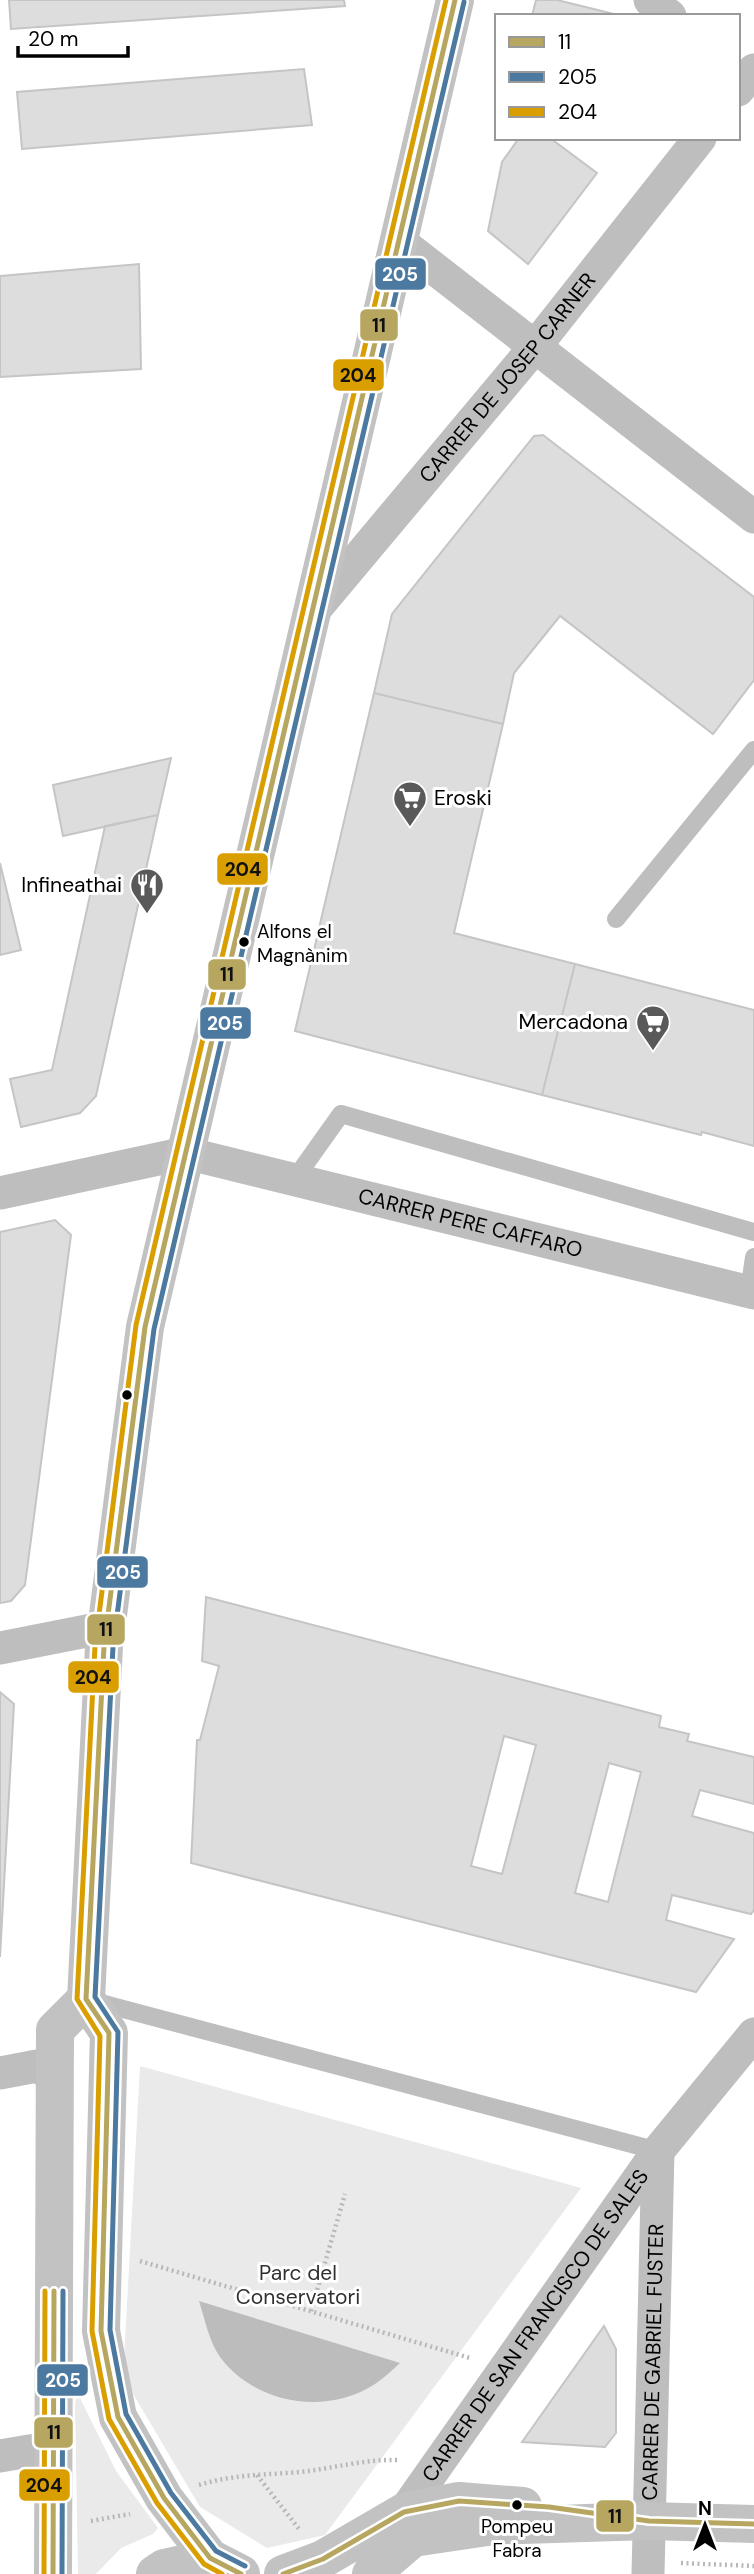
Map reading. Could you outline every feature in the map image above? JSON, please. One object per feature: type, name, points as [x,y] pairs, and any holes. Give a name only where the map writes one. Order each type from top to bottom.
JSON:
[{"type":"main road","points":[[225,2566],[164,2498],[118,2417],[102,2331],[109,2034],[86,1999],[107,1627],[145,1327],[456,0]]},
{"type":"main road","points":[[53,2574],[55,2030],[86,1999]]},
{"type":"main road","points":[[408,2525],[459,2501],[549,2508],[649,2521],[754,2524]]},
{"type":"main road","name":"CARRER DE SAN FRANCISCO DE SALES","points":[[283,2574],[408,2525]]},
{"type":"main road","name":"CARRER DE SAN FRANCISCO DE SALES","points":[[371,2574],[408,2525]]},
{"type":"main road","points":[[155,2574],[164,2568],[225,2566]]},
{"type":"street","points":[[650,0],[668,14]]},
{"type":"street","name":"CARRER DE JOSEP CARNER","points":[[312,613],[534,348],[698,140]]},
{"type":"street","points":[[399,241],[754,517]]},
{"type":"street","points":[[0,1193],[186,1153]]},
{"type":"street","name":"CARRER PERE CAFFARO","points":[[186,1153],[752,1293]]},
{"type":"street","points":[[0,1648],[107,1627]]},
{"type":"street","name":"CARRER DE SAN FRANCISCO DE SALES","points":[[408,2525],[439,2463],[505,2368],[658,2151],[754,2034]]},
{"type":"street","points":[[0,2073],[37,2066],[55,2077]]},
{"type":"street","name":"CARRER DE GABRIEL FUSTER","points":[[648,2574],[658,2151]]},
{"type":"street","points":[[0,2456],[53,2447]]},
{"type":"lane","points":[[616,919],[754,750]]},
{"type":"lane","points":[[294,1180],[341,1114],[754,1231]]},
{"type":"lane","points":[[752,1293],[754,1257]]},
{"type":"lane","points":[[86,1999],[658,2151]]},
{"type":"path","points":[[311,2311],[345,2194]]},
{"type":"path","points":[[103,2250],[505,2368]]},
{"type":"path","points":[[52,2526],[127,2515],[164,2498],[228,2476],[303,2472],[381,2459],[439,2463]]},
{"type":"path","points":[[256,2475],[323,2558]]},
{"type":"green space","name":"Parc del Conservatori","points":[[140,2066],[581,2188],[325,2535],[267,2548],[200,2507],[123,2377]]},
{"type":"green space","points":[[80,2398],[116,2471],[158,2528],[153,2534],[121,2548],[96,2574],[78,2574],[75,2406],[76,2399]]},
{"type":"shaded area","points":[[199,2301],[400,2363],[375,2384],[356,2394],[335,2400],[314,2402],[272,2395],[252,2386],[220,2357],[210,2337]]},
{"type":"building","points":[[9,0],[344,0],[345,6],[11,29]]},
{"type":"building","points":[[536,0],[557,0],[614,14],[532,14]]},
{"type":"building","points":[[304,69],[312,125],[22,149],[17,92]]},
{"type":"building","points":[[518,140],[553,140],[597,173],[528,264],[488,231],[502,162]]},
{"type":"building","points":[[139,264],[141,369],[0,377],[0,276]]},
{"type":"building","points":[[543,435],[754,597],[754,680],[713,734],[560,616],[514,673],[503,724],[374,693],[392,614],[534,436]]},
{"type":"building","name":"Eroski","points":[[374,693],[503,724],[454,933],[575,964],[542,1095],[295,1031]]},
{"type":"building","points":[[171,758],[158,815],[63,836],[53,785]]},
{"type":"building","points":[[158,815],[96,1096],[80,1113],[21,1127],[10,1079],[52,1070],[105,826]]},
{"type":"building","points":[[0,863],[21,950],[0,955]]},
{"type":"building","name":"Mercadona","points":[[575,964],[754,1010],[754,1146],[542,1095]]},
{"type":"building","points":[[55,1220],[71,1235],[25,1585],[11,1601],[0,1603],[0,1232]]},
{"type":"building","points":[[206,1597],[661,1716],[659,1727],[689,1734],[687,1741],[754,1757],[754,1804],[700,1790],[692,1816],[754,1833],[754,1910],[751,1914],[672,1895],[666,1920],[734,1939],[696,1992],[191,1863],[197,1740],[200,1740],[219,1666],[202,1661]],"holes":[[[504,1736],[536,1745],[502,1874],[471,1866]],[[609,1763],[641,1772],[608,1902],[575,1893]]]},
{"type":"building","points":[[0,1692],[14,1704],[0,1957]]},
{"type":"building","points":[[604,2326],[616,2349],[616,2433],[605,2447],[522,2442]]},
{"type":"transit line","name":"204","points":[[222,2574],[204,2564],[157,2503],[109,2419],[92,2331],[100,2036],[77,1999],[95,1646],[136,1325],[446,0]]},
{"type":"transit line","name":"11","points":[[241,2574],[210,2558],[164,2498],[118,2417],[101,2331],[109,2033],[86,1999],[104,1646],[145,1327],[455,0]]},
{"type":"transit line","name":"205","points":[[245,2566],[216,2551],[171,2493],[126,2414],[110,2330],[118,2032],[95,1997],[113,1647],[154,1329],[464,2]]},
{"type":"transit line","name":"204","points":[[44,2574],[45,2291]]},
{"type":"transit line","name":"11","points":[[53,2574],[54,2291]]},
{"type":"transit line","name":"205","points":[[62,2574],[63,2291]]},
{"type":"transit line","name":"11","points":[[283,2574],[323,2559],[404,2512],[459,2501],[549,2507],[649,2521],[754,2524]]},
{"type":"place","name":"Eroski","points":[[410,828]]},
{"type":"place","name":"Infineathai","points":[[147,915]]},
{"type":"place","name":"Alfons el Magnànim","points":[[244,942]]},
{"type":"place","name":"Mercadona","points":[[653,1052]]},
{"type":"place","name":"Pompeu Fabra","points":[[517,2505]]}]
